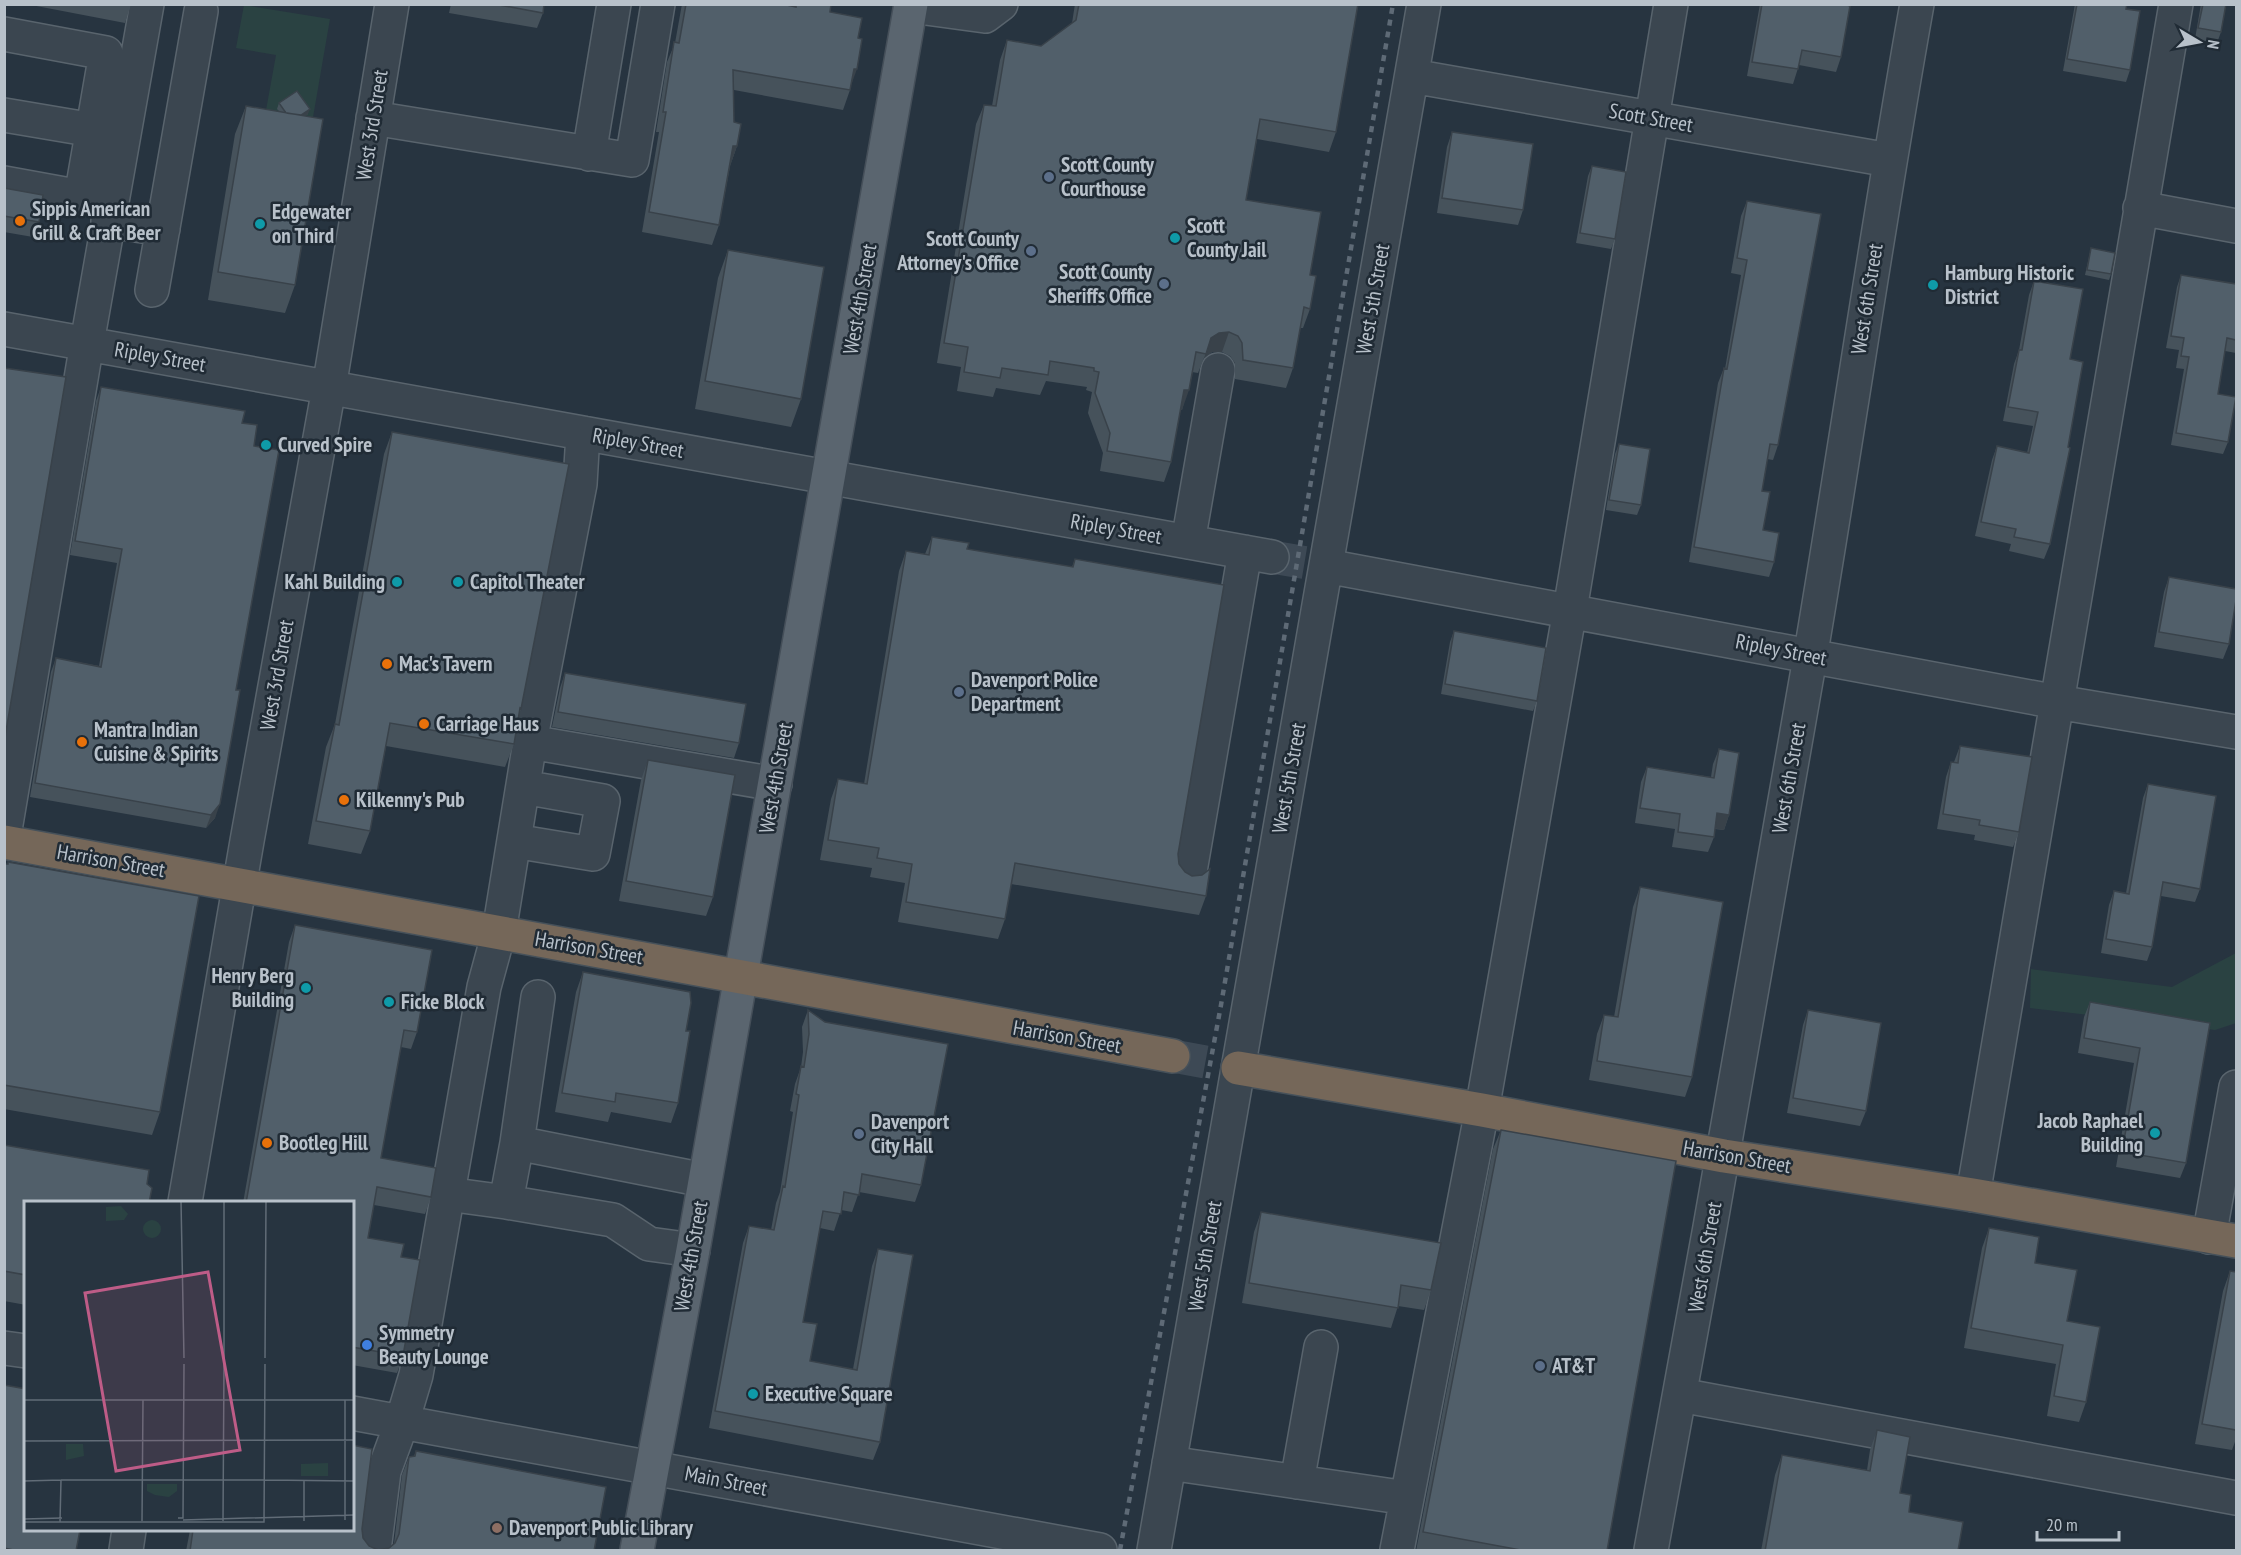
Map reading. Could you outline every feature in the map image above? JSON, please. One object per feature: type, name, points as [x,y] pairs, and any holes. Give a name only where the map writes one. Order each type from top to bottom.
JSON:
[{"type":"highway","name":"Harrison Street","points":[[4,842],[1173,1056]]},
{"type":"highway","name":"Harrison Street","points":[[1238,1068],[1482,1110],[1724,1156],[1973,1194],[2223,1239]]},
{"type":"main road","name":"West 4th Street","points":[[637,1551],[693,1250],[911,5]]},
{"type":"street","points":[[4,836],[147,4]]},
{"type":"street","name":"West 3rd Street","points":[[185,1201],[329,388],[392,4]]},
{"type":"street","points":[[589,153],[615,4]]},
{"type":"street","points":[[373,118],[632,160],[658,4]]},
{"type":"street","points":[[911,5],[985,16],[1001,4]]},
{"type":"street","name":"West 5th Street","points":[[1154,1551],[1424,4]]},
{"type":"street","points":[[1397,1551],[1482,1110],[1570,610],[1671,4]]},
{"type":"street","name":"West 6th Street","points":[[1651,1551],[1724,1156],[1810,655],[1889,160],[1917,4]]},
{"type":"street","points":[[1973,1194],[2176,4]]},
{"type":"street","points":[[152,290],[201,11]]},
{"type":"street","points":[[4,34],[106,53],[81,197],[4,183]]},
{"type":"street","name":"Scott Street","points":[[1412,76],[1889,160]]},
{"type":"street","points":[[4,115],[93,130]]},
{"type":"street","points":[[2140,208],[2236,226]]},
{"type":"street","points":[[108,221],[163,229]]},
{"type":"street","name":"Ripley Street","points":[[4,329],[1258,554],[1190,877]]},
{"type":"street","points":[[1188,542],[1218,370]]},
{"type":"street","points":[[374,1551],[384,1471],[416,1375],[484,987],[499,932],[530,742],[580,484],[582,433]]},
{"type":"street","name":"Ripley Street","points":[[1326,566],[2057,702],[2236,732]]},
{"type":"street","points":[[530,742],[775,784]]},
{"type":"street","points":[[514,841],[593,854],[603,801],[523,788]]},
{"type":"street","points":[[506,1202],[518,1143],[538,997]]},
{"type":"street","points":[[2223,1239],[2236,1087]]},
{"type":"street","points":[[518,1143],[704,1180]]},
{"type":"street","points":[[447,1194],[613,1220],[649,1245],[693,1250]]},
{"type":"street","points":[[1297,1482],[1321,1347]]},
{"type":"street","points":[[4,1348],[24,1352]]},
{"type":"street","points":[[1680,1395],[2236,1498]]},
{"type":"street","name":"Main Street","points":[[354,1413],[1100,1551]]},
{"type":"street","points":[[1169,1463],[1407,1498]]},
{"type":"street","points":[[126,1551],[129,1531]]},
{"type":"green space","points":[[244,5],[330,19],[308,146],[261,138],[276,55],[236,48]]},
{"type":"green space","points":[[2236,953],[2236,1023],[2215,1030],[2030,1008],[2031,969],[2172,987]]},
{"type":"building","points":[[494,4],[544,4],[543,13]]},
{"type":"building","points":[[686,4],[782,4],[796,7],[796,4],[831,4],[830,12],[862,18],[858,38],[862,39],[857,69],[854,69],[850,90],[733,70],[734,122],[741,124],[737,146],[733,146],[719,225],[649,212],[666,112],[663,112],[674,42],[679,43]]},
{"type":"building","points":[[1079,4],[1358,4],[1336,132],[1260,119],[1246,200],[1321,212],[1310,275],[1316,276],[1310,309],[1304,307],[1293,368],[1243,360],[1242,343],[1238,336],[1229,332],[1219,333],[1211,338],[1206,354],[1196,352],[1189,390],[1184,390],[1171,462],[1107,451],[1110,433],[1095,393],[1099,372],[1094,371],[1094,368],[1050,361],[1048,375],[1002,368],[1000,378],[964,372],[968,347],[944,343],[984,105],[996,106],[1007,40],[1041,46],[1076,20]]},
{"type":"building","points":[[1762,4],[1844,4],[1850,6],[1841,57],[1802,50],[1798,69],[1752,62]]},
{"type":"building","points":[[2077,4],[2127,4],[2126,9],[2140,11],[2130,70],[2067,59]]},
{"type":"building","points":[[2203,4],[2226,4],[2221,32],[2198,28]]},
{"type":"building","points":[[297,91],[310,109],[301,115],[286,113],[279,103]]},
{"type":"building","name":"Edgewater on Third","points":[[246,106],[323,119],[295,285],[218,272]]},
{"type":"building","points":[[1452,132],[1533,144],[1523,210],[1442,198]]},
{"type":"building","points":[[1592,166],[1626,172],[1615,239],[1580,233]]},
{"type":"building","points":[[4,188],[43,195],[39,222],[4,216]]},
{"type":"building","points":[[1747,201],[1821,214],[1778,445],[1770,444],[1762,491],[1770,492],[1763,530],[1779,533],[1774,562],[1694,547],[1724,368],[1727,369],[1747,260],[1737,258]]},
{"type":"building","points":[[2091,248],[2115,253],[2111,274],[2087,270]]},
{"type":"building","points":[[728,250],[824,267],[801,399],[705,381]]},
{"type":"building","points":[[2181,275],[2236,284],[2236,340],[2227,338],[2218,394],[2236,397],[2228,442],[2176,433],[2189,357],[2181,356],[2184,338],[2171,336]]},
{"type":"building","points":[[2034,281],[2083,289],[2070,359],[2083,362],[2068,447],[2070,448],[2050,544],[2014,537],[2016,529],[1981,522],[1997,446],[2029,453],[2038,412],[2008,407],[2019,350],[2022,350]]},
{"type":"building","points":[[4,368],[66,377],[4,743]]},
{"type":"building","points":[[101,387],[245,411],[242,423],[257,425],[254,446],[279,450],[236,690],[240,690],[220,804],[211,815],[35,783],[56,658],[101,667],[122,549],[75,541]]},
{"type":"building","points":[[392,432],[569,464],[514,744],[390,723],[370,831],[316,821],[335,724],[339,725]]},
{"type":"building","points":[[1619,444],[1650,449],[1641,505],[1609,500]]},
{"type":"building","points":[[932,537],[969,543],[967,549],[1073,567],[1075,559],[1224,585],[1178,854],[1179,864],[1185,872],[1192,876],[1202,875],[1210,869],[1206,896],[1015,863],[1005,919],[906,902],[912,864],[877,858],[879,848],[828,840],[838,779],[867,784],[906,551],[929,555]]},
{"type":"building","points":[[2169,577],[2236,589],[2229,644],[2159,632]]},
{"type":"building","points":[[1454,631],[1546,648],[1537,701],[1445,684]]},
{"type":"building","points":[[565,673],[746,704],[739,743],[558,712]]},
{"type":"building","points":[[1960,746],[2032,757],[2019,832],[1979,825],[1980,820],[1943,814],[1951,762],[1958,763]]},
{"type":"building","points":[[1719,749],[1739,753],[1729,815],[1717,813],[1714,837],[1678,832],[1680,814],[1640,808],[1647,767],[1714,778]]},
{"type":"building","points":[[648,760],[735,775],[713,897],[626,881]]},
{"type":"building","points":[[2148,784],[2216,796],[2200,889],[2163,882],[2152,947],[2106,939],[2114,891],[2129,894]]},
{"type":"building","points":[[8,862],[199,896],[160,1112],[4,1085],[4,864]]},
{"type":"building","points":[[1640,887],[1723,902],[1692,1077],[1597,1061],[1604,1015],[1618,1017]]},
{"type":"building","points":[[295,925],[432,950],[417,1032],[404,1030],[381,1158],[436,1168],[431,1197],[377,1187],[368,1238],[404,1244],[401,1257],[420,1260],[403,1356],[354,1347],[354,1201],[246,1201]]},
{"type":"building","points":[[583,972],[690,992],[691,1003],[686,1031],[690,1031],[678,1103],[616,1093],[615,1102],[562,1093]]},
{"type":"building","points":[[2090,1002],[2210,1023],[2186,1163],[2122,1152],[2140,1048],[2084,1038]]},
{"type":"building","points":[[808,1010],[825,1022],[948,1044],[921,1185],[862,1174],[859,1195],[844,1192],[841,1214],[823,1211],[803,1322],[817,1324],[810,1361],[857,1370],[878,1249],[913,1255],[880,1442],[715,1411],[749,1226],[774,1230],[783,1186],[785,1187],[799,1095],[796,1094],[801,1066],[804,1067],[809,1034]]},
{"type":"building","points":[[1808,1010],[1881,1023],[1866,1111],[1793,1098]]},
{"type":"building","name":"AT&T","points":[[1501,1130],[1676,1161],[1607,1551],[1526,1551],[1423,1532]]},
{"type":"building","points":[[4,1145],[149,1170],[147,1184],[152,1188],[149,1201],[24,1201],[24,1275],[4,1271]]},
{"type":"building","points":[[1261,1212],[1441,1243],[1431,1290],[1401,1285],[1398,1308],[1249,1283]]},
{"type":"building","points":[[1989,1228],[2039,1237],[2035,1263],[2077,1270],[2067,1321],[2100,1327],[2086,1402],[2054,1396],[2063,1345],[1971,1328]]},
{"type":"building","points":[[2230,1271],[2236,1272],[2236,1430],[2202,1424]]},
{"type":"building","points":[[4,1385],[24,1389],[24,1531],[80,1531],[76,1551],[18,1551],[4,1548]]},
{"type":"building","points":[[1877,1430],[1910,1437],[1900,1493],[1911,1495],[1909,1512],[1963,1522],[1958,1551],[1765,1551],[1782,1455],[1870,1471]]},
{"type":"building","points":[[354,1445],[372,1449],[362,1529],[363,1538],[369,1546],[378,1550],[389,1548],[395,1543],[399,1534],[409,1457],[415,1456],[416,1451],[606,1487],[594,1551],[190,1551],[193,1531],[354,1531]]},
{"type":"tunnel","points":[[1272,557],[1326,566]]},
{"type":"tunnel","points":[[1173,1056],[1238,1068]]},
{"type":"railway","points":[[1120,1550],[1221,1005],[1393,4]]},
{"type":"place","name":"Scott County Courthouse","points":[[1049,177]]},
{"type":"place","name":"Sippis American Grill & Craft Beer","points":[[20,221]]},
{"type":"place","name":"Edgewater on Third","points":[[260,224]]},
{"type":"place","name":"Scott County Jail","points":[[1175,238]]},
{"type":"place","name":"Scott County Attorney's Office","points":[[1031,251]]},
{"type":"place","name":"Scott County Sheriffs Office","points":[[1164,284]]},
{"type":"place","name":"Hamburg Historic District","points":[[1933,285]]},
{"type":"place","name":"Curved Spire","points":[[266,445]]},
{"type":"place","name":"Kahl Building","points":[[397,582]]},
{"type":"place","name":"Capitol Theater","points":[[458,582]]},
{"type":"place","name":"Mac's Tavern","points":[[387,664]]},
{"type":"place","name":"Davenport Police Department","points":[[959,692]]},
{"type":"place","name":"Carriage Haus","points":[[424,724]]},
{"type":"place","name":"Mantra Indian Cuisine & Spirits","points":[[82,742]]},
{"type":"place","name":"Kilkenny's Pub","points":[[344,800]]},
{"type":"place","name":"Henry Berg Building","points":[[306,988]]},
{"type":"place","name":"Ficke Block","points":[[389,1002]]},
{"type":"place","name":"Jacob Raphael Building","points":[[2155,1133]]},
{"type":"place","name":"Davenport City Hall","points":[[859,1134]]},
{"type":"place","name":"Bootleg Hill","points":[[267,1143]]},
{"type":"place","name":"Symmetry Beauty Lounge","points":[[367,1345]]},
{"type":"place","name":"AT&T","points":[[1540,1366]]},
{"type":"place","name":"Executive Square","points":[[753,1394]]},
{"type":"place","name":"Davenport Public Library","points":[[497,1528]]}]
